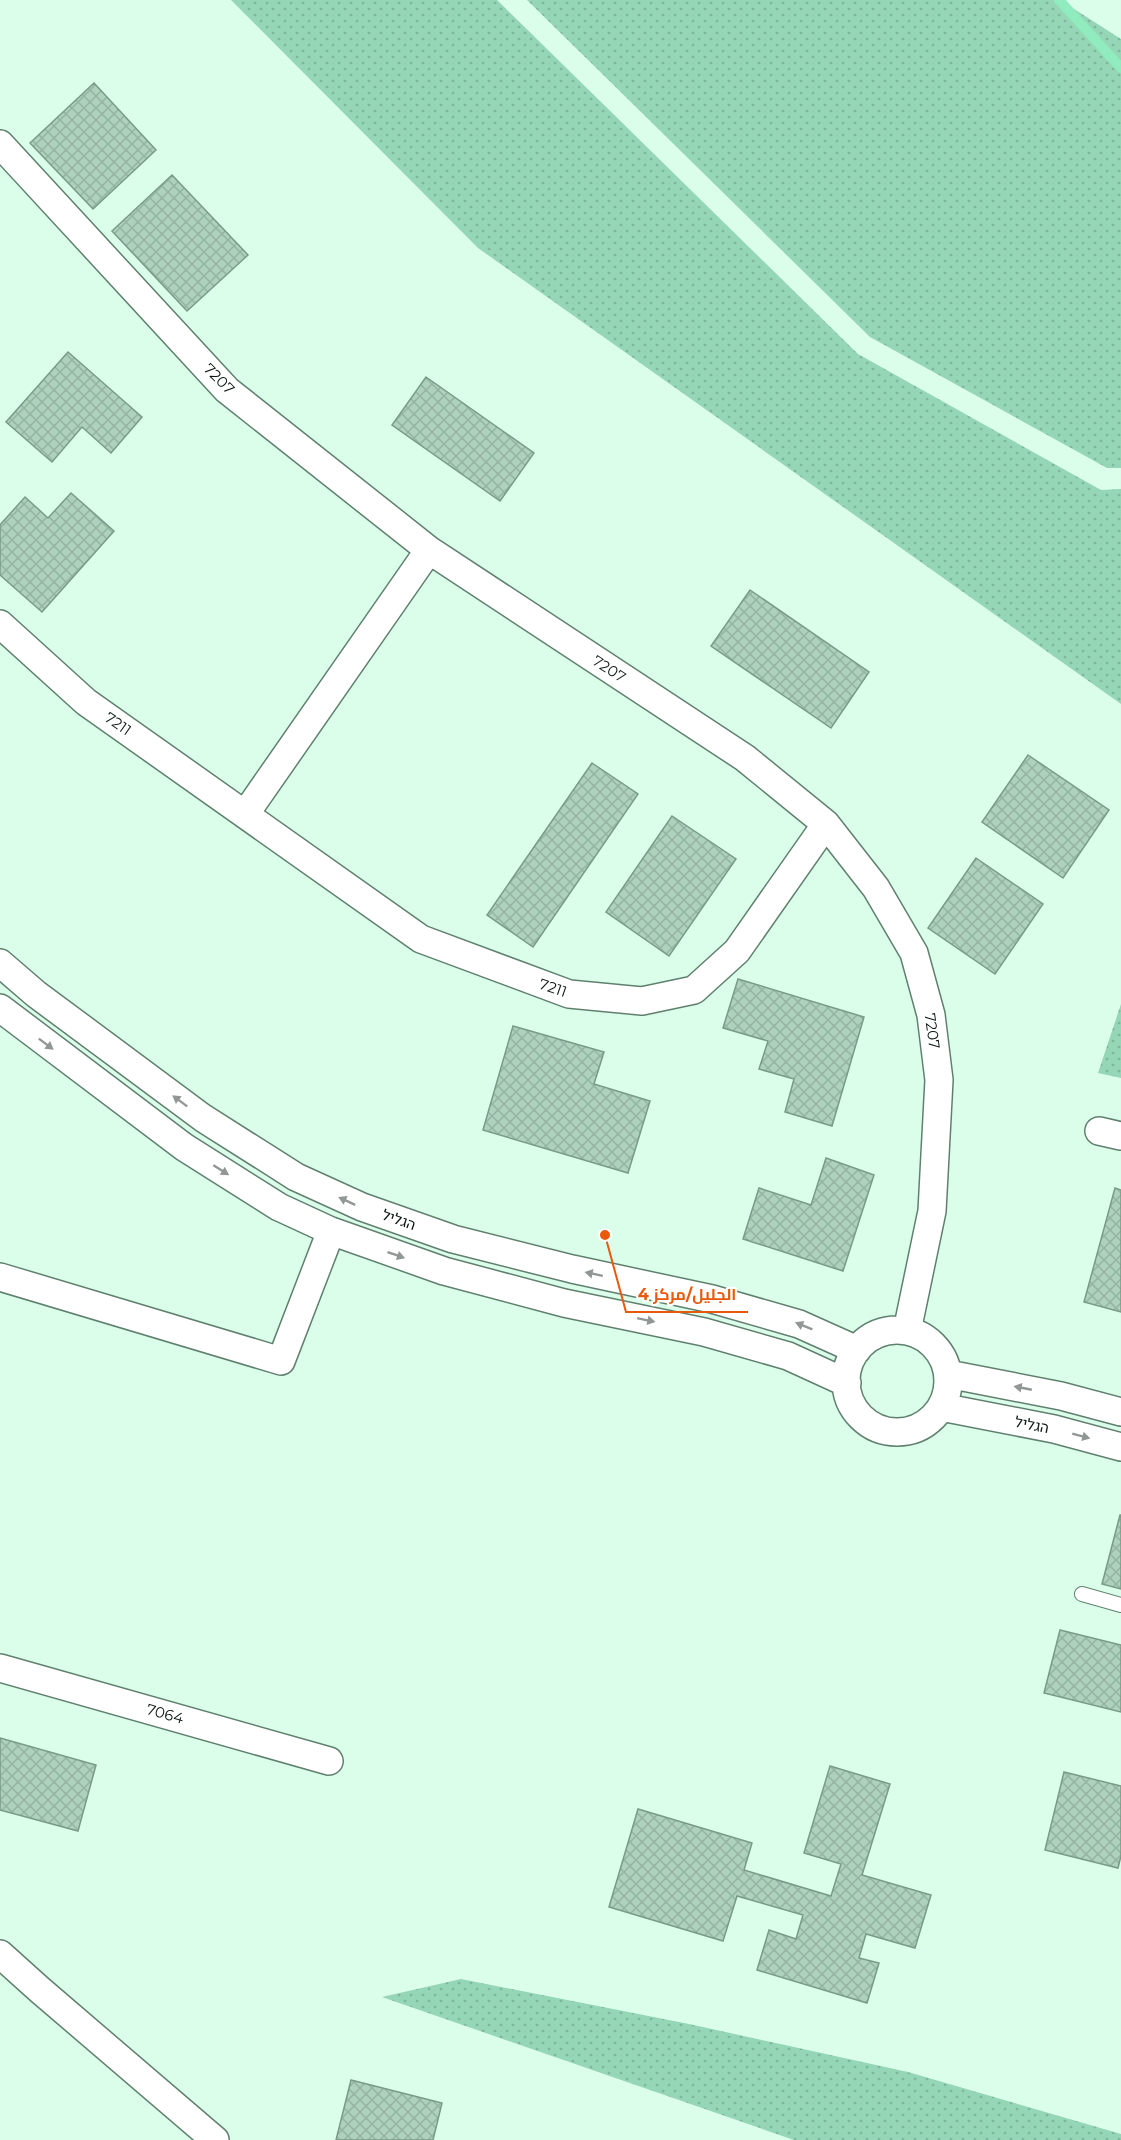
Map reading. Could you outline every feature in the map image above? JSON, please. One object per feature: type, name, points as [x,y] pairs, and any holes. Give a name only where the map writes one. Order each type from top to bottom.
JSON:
[{"type":"street","name":"7207","points":[[0,144],[227,390],[429,550],[745,758],[826,824],[876,888],[914,953],[931,1015],[939,1080],[932,1211],[907,1331]]},
{"type":"street","points":[[246,813],[429,550]]},
{"type":"street","name":"7211","points":[[0,624],[86,702],[421,939],[569,994],[642,1001],[694,990],[737,951],[826,824]]},
{"type":"street","name":"הגליל","points":[[0,963],[36,994],[203,1118],[296,1177],[362,1208],[453,1239],[572,1269],[712,1299],[800,1324],[857,1350]]},
{"type":"street","points":[[0,1008],[184,1147],[279,1207],[331,1231],[444,1271],[564,1302],[704,1332],[788,1356],[847,1383]]},
{"type":"street","points":[[0,1277],[281,1361],[331,1231]]},
{"type":"street","points":[[887,1330],[907,1331],[925,1338],[940,1352],[948,1374],[948,1390],[941,1407],[926,1424],[907,1431],[887,1431],[869,1424],[855,1410],[847,1390],[847,1371],[857,1350],[869,1338],[887,1330]]},
{"type":"street","points":[[948,1374],[1061,1396],[1121,1412]]},
{"type":"street","name":"הגליל","points":[[941,1407],[1054,1429],[1121,1447]]},
{"type":"street","name":"7064","points":[[0,1668],[329,1761]]},
{"type":"street","points":[[0,1954],[215,2140]]},
{"type":"lane","points":[[1082,1594],[1121,1605]]},
{"type":"green space","points":[[231,0],[497,0],[858,354],[1101,490],[1121,489],[1121,704],[478,248]]},
{"type":"green space","points":[[527,0],[1060,0],[1121,39],[1121,468],[1107,468],[870,337]]},
{"type":"green space","points":[[1121,1004],[1121,1078],[1098,1073]]},
{"type":"green space","points":[[461,1979],[689,2024],[908,2072],[1121,2134],[1121,2140],[794,2140],[382,1997]]},
{"type":"building","points":[[94,83],[156,150],[93,209],[30,143]]},
{"type":"building","points":[[172,175],[248,255],[187,311],[112,231]]},
{"type":"building","points":[[68,352],[142,417],[111,453],[82,427],[52,462],[6,422]]},
{"type":"building","points":[[426,377],[534,453],[500,501],[392,425]]},
{"type":"building","points":[[71,493],[114,531],[42,612],[0,575],[0,525],[25,497],[48,518]]},
{"type":"building","points":[[750,590],[869,672],[831,728],[711,646]]},
{"type":"building","points":[[1028,755],[1109,810],[1063,878],[982,822]]},
{"type":"building","points":[[592,763],[638,794],[533,947],[487,915]]},
{"type":"building","points":[[672,816],[736,859],[669,956],[606,912]]},
{"type":"building","points":[[976,858],[1043,904],[995,974],[928,928]]},
{"type":"building","points":[[738,979],[864,1017],[832,1126],[785,1112],[794,1079],[759,1069],[768,1041],[723,1028]]},
{"type":"building","points":[[513,1026],[604,1052],[594,1084],[650,1101],[628,1173],[483,1130]]},
{"type":"building","points":[[826,1158],[874,1175],[843,1271],[743,1239],[759,1188],[811,1205]]},
{"type":"building","points":[[1115,1188],[1121,1190],[1121,1312],[1084,1302]]},
{"type":"building","points":[[1121,1515],[1121,1589],[1102,1584]]},
{"type":"building","points":[[1060,1630],[1121,1645],[1121,1712],[1044,1693]]},
{"type":"building","points":[[0,1738],[96,1765],[78,1831],[0,1810]]},
{"type":"building","points":[[830,1766],[890,1784],[862,1875],[931,1895],[915,1948],[866,1934],[859,1958],[879,1963],[867,2003],[757,1970],[769,1930],[796,1939],[803,1915],[737,1896],[723,1941],[609,1907],[638,1809],[752,1843],[744,1870],[831,1896],[841,1864],[804,1853]]},
{"type":"building","points":[[1064,1772],[1121,1786],[1121,1856],[1118,1868],[1045,1850]]},
{"type":"building","points":[[351,2080],[442,2103],[433,2140],[336,2140]]},
{"type":"waterway","points":[[1059,0],[1121,68]]},
{"type":"place","name":"الجليل/مركز 4","points":[[605,1235]]}]
